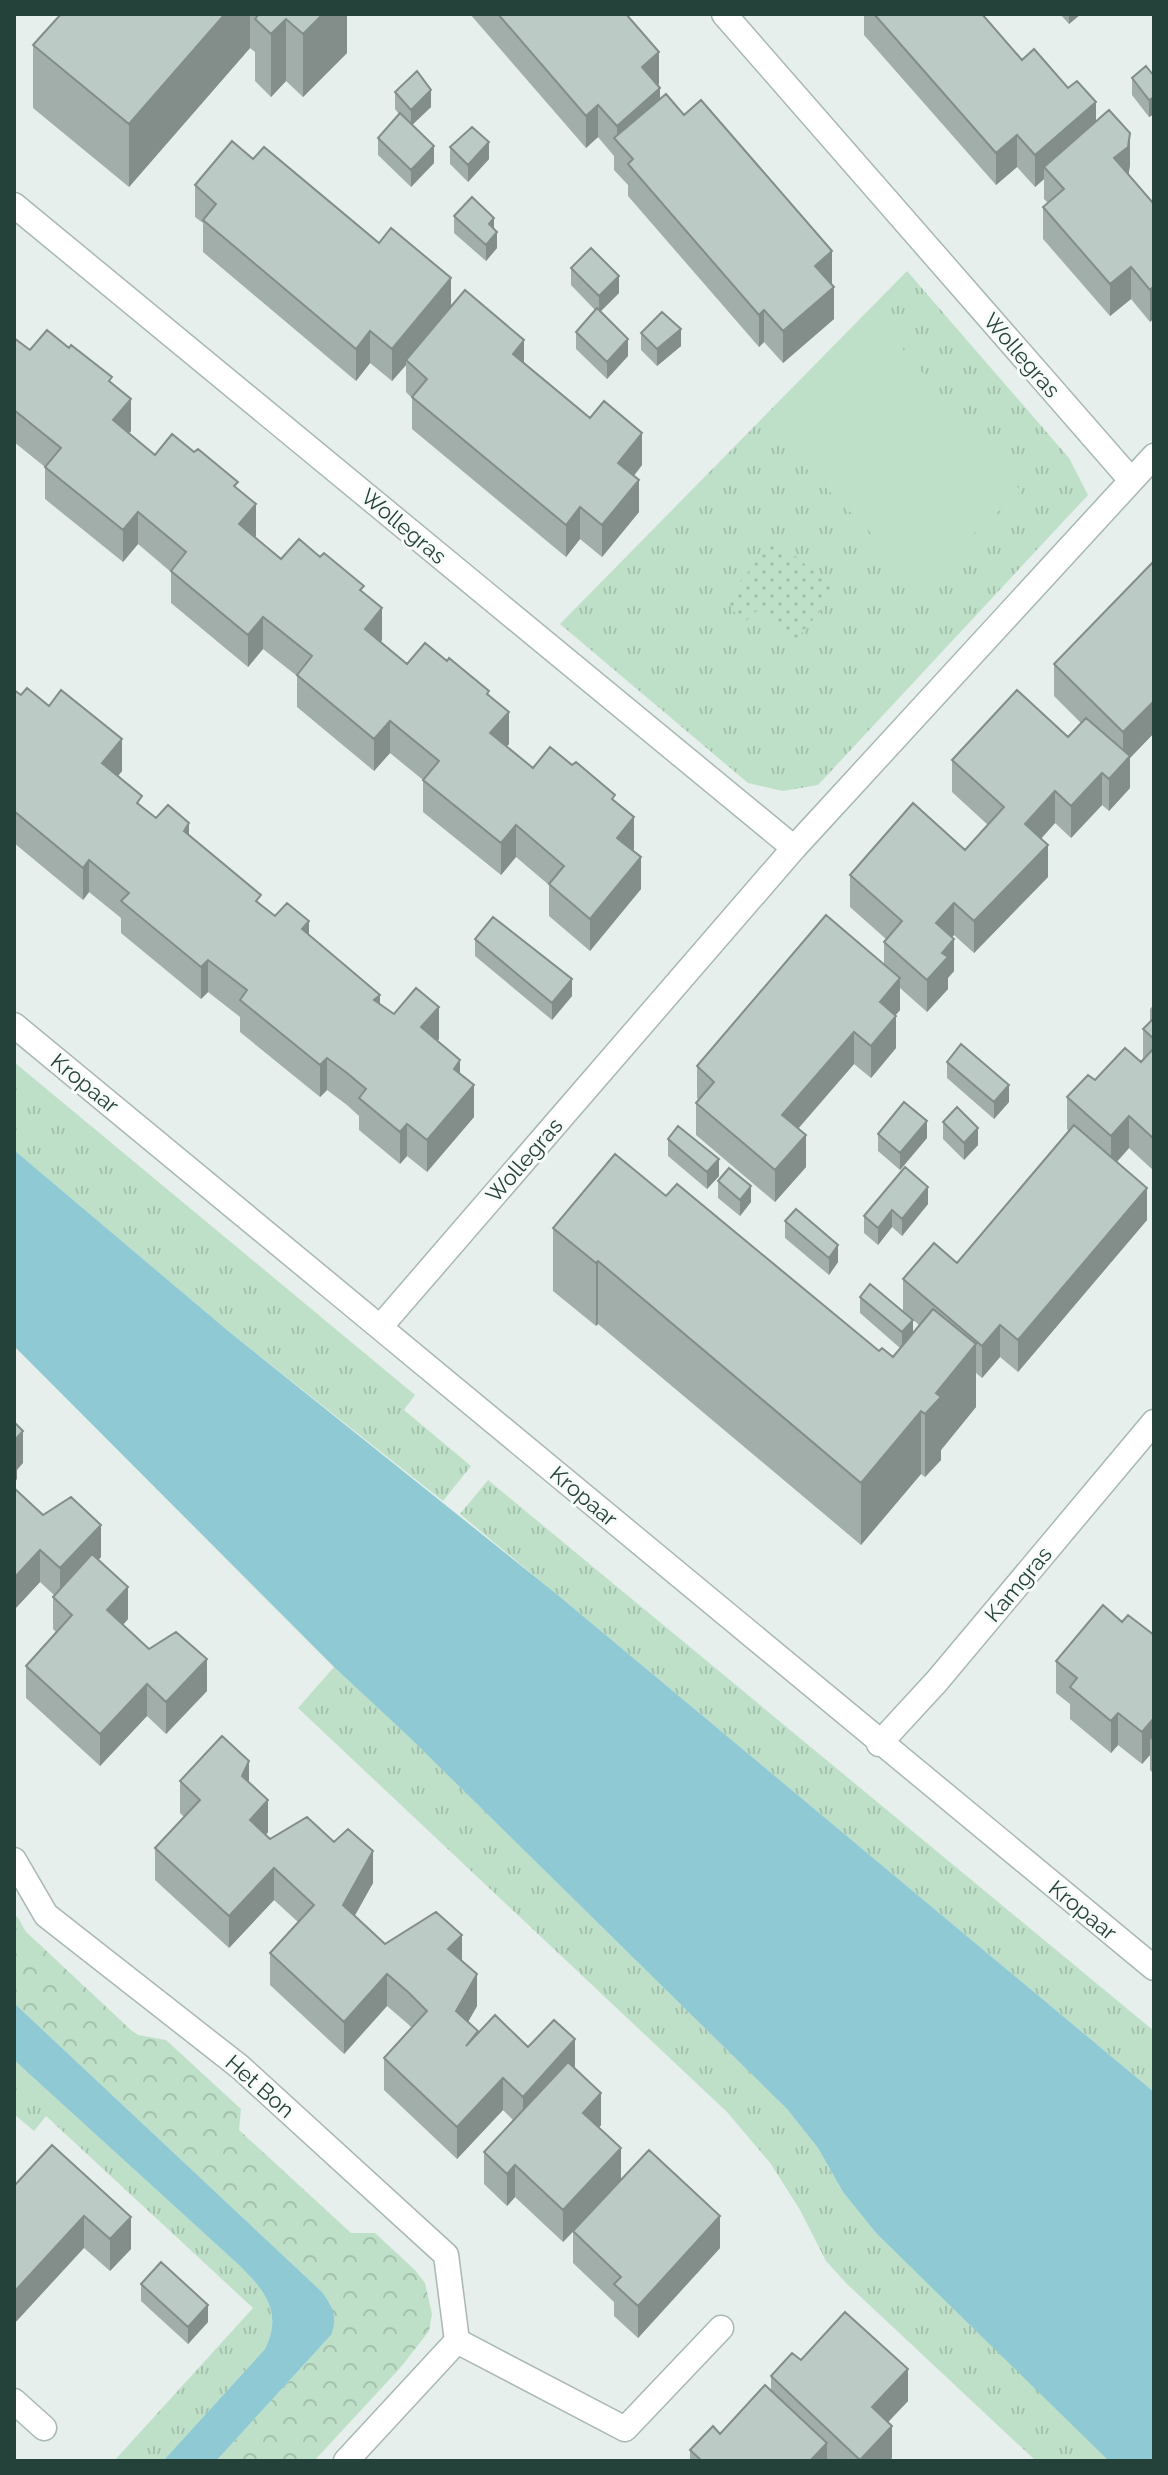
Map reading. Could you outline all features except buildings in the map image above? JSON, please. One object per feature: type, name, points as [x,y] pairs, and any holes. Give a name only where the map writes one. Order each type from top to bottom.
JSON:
[{"type":"street","name":"Wollegras","points":[[724,14],[1131,480]]},
{"type":"street","name":"Wollegras","points":[[14,205],[794,848]]},
{"type":"street","name":"Wollegras","points":[[381,1326],[794,848],[1154,456]]},
{"type":"street","name":"Kropaar","points":[[14,1025],[381,1326],[879,1744],[1154,1968]]},
{"type":"street","name":"Kamgras","points":[[879,1744],[937,1681],[1154,1422]]},
{"type":"street","name":"Het Bon","points":[[14,1860],[46,1915],[240,2067],[446,2255],[457,2341]]},
{"type":"street","points":[[346,2461],[457,2341],[625,2429],[721,2328]]},
{"type":"street","points":[[14,2401],[44,2428]]},
{"type":"green space","points":[[907,271],[1069,458],[1088,495],[818,785],[783,791],[748,783],[560,624]]},
{"type":"green space","points":[[870,310],[1021,491],[920,582],[760,422]]},
{"type":"green space","points":[[775,539],[837,591],[795,641],[762,606],[744,623],[725,600]]},
{"type":"green space","points":[[14,1062],[415,1395],[404,1410],[471,1466],[443,1501],[227,1330],[14,1150]]},
{"type":"green space","points":[[488,1480],[1154,2031],[1154,2092],[460,1514]]},
{"type":"green space","points":[[334,1667],[787,2109],[818,2148],[843,2192],[876,2233],[1112,2461],[1036,2461],[847,2284],[826,2261],[800,2210],[771,2164],[727,2112],[298,1708]]},
{"type":"green space","points":[[17,1916],[26,1932],[38,1943],[14,1955],[14,1919]]},
{"type":"green space","points":[[38,1943],[131,2030],[138,2035],[166,2040],[241,2109],[239,2130],[351,2233],[375,2233],[425,2283],[432,2314],[429,2331],[401,2367],[314,2461],[216,2461],[331,2335],[322,2292],[14,2003],[14,1955]]},
{"type":"green space","points":[[14,2060],[239,2265],[257,2284],[272,2313],[270,2336],[265,2349],[163,2461],[114,2461],[253,2308],[46,2116],[34,2131],[14,2114]]},
{"type":"water","points":[[14,1150],[227,1330],[554,1592],[1154,2092],[1154,2457],[1150,2461],[1108,2460],[876,2233],[843,2192],[818,2148],[787,2109],[334,1667],[14,1346]]},
{"type":"water","points":[[14,2003],[322,2292],[332,2308],[334,2323],[331,2335],[216,2461],[163,2461],[265,2349],[272,2324],[268,2303],[257,2284],[239,2265],[14,2060]]}]
